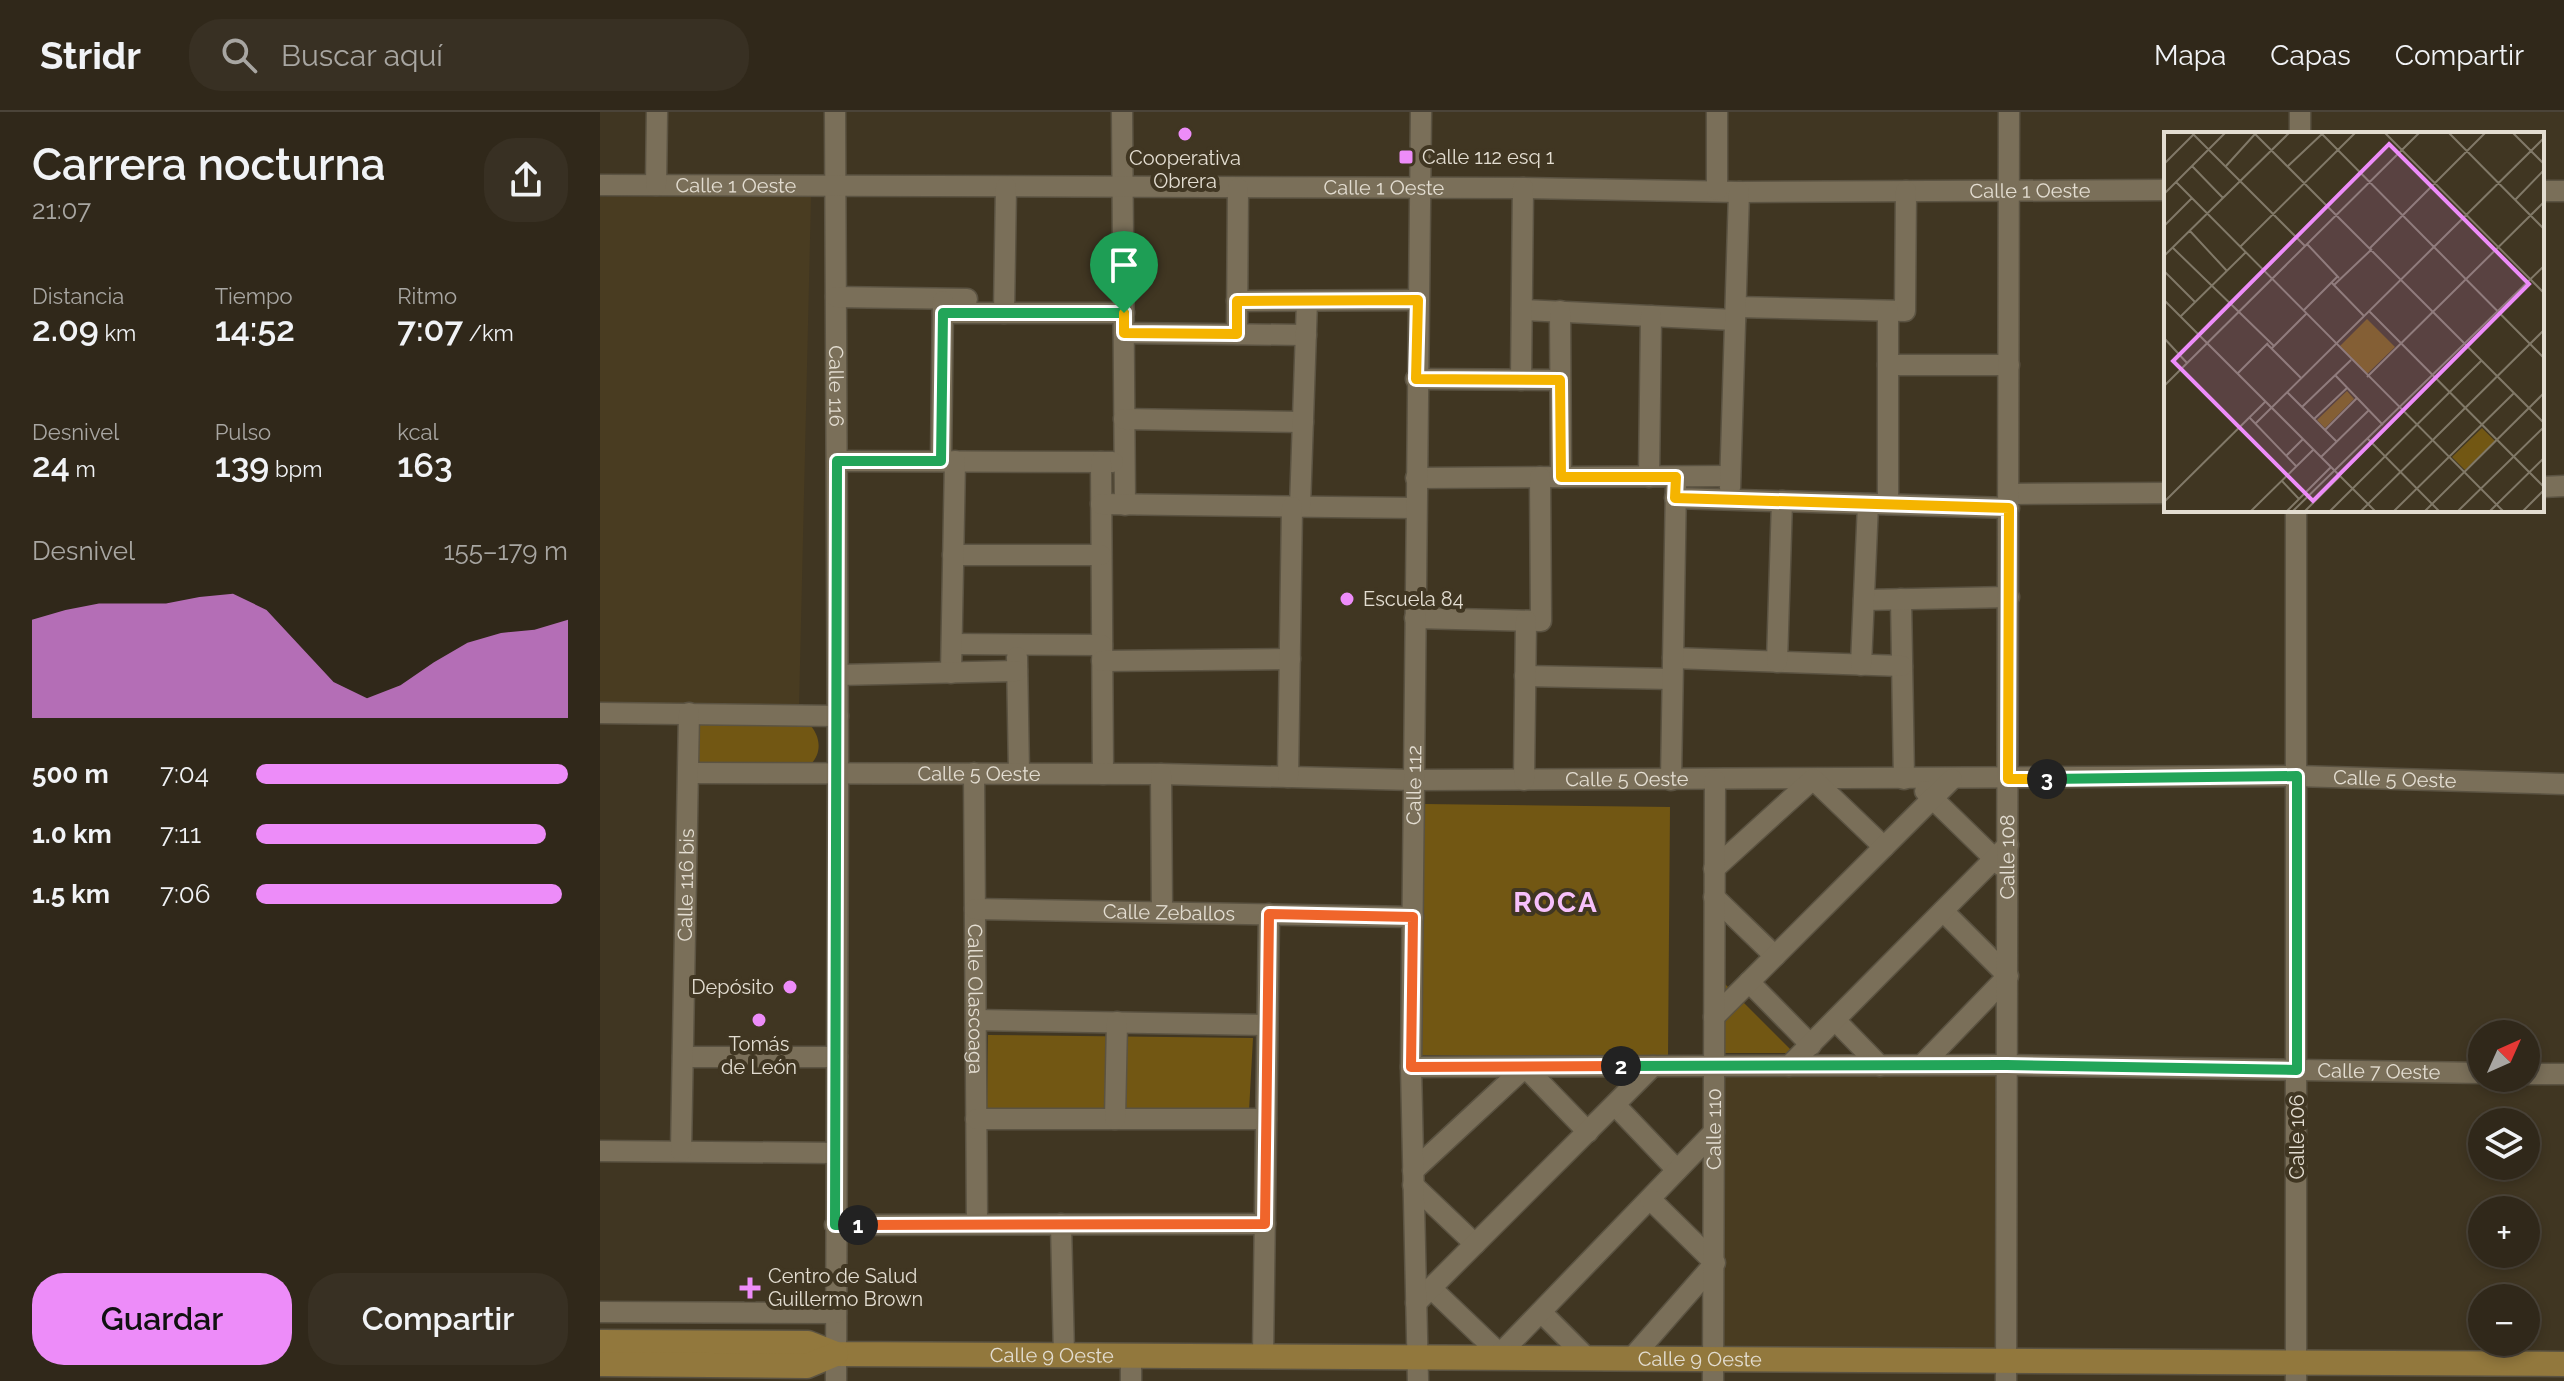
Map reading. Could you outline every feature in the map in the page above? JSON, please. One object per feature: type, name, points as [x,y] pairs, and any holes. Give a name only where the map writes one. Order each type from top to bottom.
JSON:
[{"type":"main road","name":"Calle 9 Oeste","points":[[600,1342],[808,1343],[836,1354]]},
{"type":"main road","name":"Calle 9 Oeste","points":[[600,1364],[807,1366],[836,1354],[1263,1356],[1417,1370],[1498,1356],[1631,1359],[1713,1370],[2296,1372],[2564,1364]]},
{"type":"street","points":[[656,185],[657,112]]},
{"type":"street","name":"Calle 116","points":[[835,112],[838,675],[836,1381]]},
{"type":"street","points":[[1122,112],[1125,505]]},
{"type":"street","name":"Calle 112","points":[[1417,1370],[1411,1067],[1421,112]]},
{"type":"street","points":[[1717,112],[1717,190]]},
{"type":"street","name":"Calle 108","points":[[2006,1371],[2008,976],[2004,859],[2008,779],[2009,112]]},
{"type":"street","name":"Calle 1 Oeste","points":[[600,185],[1523,188],[1739,192],[2164,190]]},
{"type":"street","points":[[1004,306],[1006,187]]},
{"type":"street","points":[[1237,334],[1238,188]]},
{"type":"street","points":[[1521,380],[1523,188]]},
{"type":"street","points":[[1861,665],[1864,600],[1878,504],[1888,365],[1896,311],[1906,191]]},
{"type":"street","points":[[1730,499],[1739,192]]},
{"type":"street","points":[[836,297],[943,306],[1004,306],[1124,323],[1237,334],[1306,335]]},
{"type":"street","points":[[1237,301],[1418,300]]},
{"type":"street","points":[[1288,777],[1296,507],[1303,422],[1307,301]]},
{"type":"street","points":[[943,306],[953,555],[951,673]]},
{"type":"street","points":[[1522,310],[1651,316],[1896,311]]},
{"type":"street","points":[[1560,311],[1561,477]]},
{"type":"street","points":[[1649,477],[1651,316]]},
{"type":"street","points":[[1888,365],[2009,365]]},
{"type":"street","points":[[1416,379],[1560,380]]},
{"type":"street","points":[[1124,419],[1303,422]]},
{"type":"street","points":[[837,461],[1125,462]]},
{"type":"street","points":[[1101,462],[1103,774]]},
{"type":"street","points":[[1416,478],[1730,476]]},
{"type":"street","points":[[1524,780],[1525,676],[1533,621],[1540,477]]},
{"type":"street","points":[[1671,780],[1676,477]]},
{"type":"street","points":[[2544,487],[2564,486]]},
{"type":"street","points":[[1675,498],[1878,504],[2164,493]]},
{"type":"street","points":[[1777,662],[1782,501]]},
{"type":"street","points":[[1101,504],[1416,508]]},
{"type":"street","name":"Calle 106","points":[[2296,512],[2296,1372]]},
{"type":"street","points":[[953,555],[1101,555]]},
{"type":"street","points":[[1864,600],[2009,597]]},
{"type":"street","points":[[1789,1066],[1943,911],[2004,859],[1909,779],[1901,599]]},
{"type":"street","points":[[1415,618],[1533,621]]},
{"type":"street","points":[[952,644],[1017,644],[1102,653],[1290,659]]},
{"type":"street","points":[[1017,644],[1019,773]]},
{"type":"street","points":[[1673,658],[1902,666]]},
{"type":"street","points":[[838,675],[1017,671]]},
{"type":"street","points":[[1525,676],[1672,679]]},
{"type":"street","points":[[600,713],[838,716]]},
{"type":"street","name":"Calle 116 bis","points":[[681,1151],[689,713]]},
{"type":"street","name":"Calle 5 Oeste","points":[[689,773],[1161,774],[1414,780],[2297,776],[2564,784]]},
{"type":"street","name":"Calle Olascoaga","points":[[974,773],[977,1224]]},
{"type":"street","points":[[1161,774],[1162,912]]},
{"type":"street","points":[[1714,869],[1813,779],[1884,847]]},
{"type":"street","points":[[1714,1017],[1952,779]]},
{"type":"street","name":"Calle 110","points":[[1713,1370],[1715,780]]},
{"type":"street","points":[[1714,897],[1775,956]]},
{"type":"street","name":"Calle Zeballos","points":[[975,909],[1413,917]]},
{"type":"street","points":[[1922,1065],[2008,976],[1943,911]]},
{"type":"street","points":[[1263,1356],[1269,914]]},
{"type":"street","points":[[1749,982],[1811,1045]]},
{"type":"street","points":[[976,1020],[1267,1025]]},
{"type":"street","points":[[1835,1020],[1880,1066]]},
{"type":"street","points":[[1115,1119],[1117,1022]]},
{"type":"street","points":[[683,1057],[837,1057]]},
{"type":"street","name":"Calle 7 Oeste","points":[[1411,1067],[2007,1065],[2468,1073]]},
{"type":"street","points":[[1416,1303],[1653,1066]]},
{"type":"street","points":[[1475,1244],[1413,1178],[1525,1067],[1588,1132]]},
{"type":"street","points":[[2540,1074],[2564,1074]]},
{"type":"street","points":[[1615,1105],[1677,1170]]},
{"type":"street","points":[[976,1119],[1266,1119]]},
{"type":"street","points":[[1431,1288],[1498,1356],[1714,1132]]},
{"type":"street","points":[[600,1151],[836,1153]]},
{"type":"street","points":[[1631,1359],[1715,1263],[1650,1199]]},
{"type":"street","points":[[1061,1224],[1064,1355]]},
{"type":"street","points":[[835,1225],[1265,1224]]},
{"type":"street","points":[[600,1312],[836,1313]]},
{"type":"street","points":[[1541,1312],[1587,1358]]},
{"type":"street","points":[[1131,1355],[1131,1381]]},
{"type":"shaded area","points":[[600,197],[811,197],[799,707],[600,703]]},
{"type":"shaded area","points":[[808,723],[818,743],[817,754],[811,764],[701,764],[697,758],[698,724]]},
{"type":"shaded area","points":[[1424,804],[1670,807],[1668,1058],[1422,1055]]},
{"type":"shaded area","points":[[1719,978],[1794,1053],[1713,1053]]},
{"type":"shaded area","points":[[988,1035],[1253,1038],[1249,1111],[987,1109]]},
{"type":"shaded area","points":[[2007,1065],[2006,1360],[1713,1359],[1714,1066]]},
{"type":"place","name":"Cooperativa Obrera","points":[[1185,134]]},
{"type":"place","name":"Calle 112 esq 1","points":[[1406,157]]},
{"type":"place","name":"Escuela 84","points":[[1347,599]]},
{"type":"place","name":"Depósito","points":[[790,987]]},
{"type":"place","name":"Tomás de León","points":[[759,1020]]},
{"type":"place","name":"Centro de Salud Guillermo Brown","points":[[750,1288]]},
{"type":"district","name":"ROCA","points":[[1556,902]]},
{"type":"route","points":[[1418,300],[1416,379],[1560,380],[1561,477],[1676,477],[1675,498],[2009,508],[2008,779],[2297,776],[2297,1070],[2007,1065],[1411,1067],[1413,917],[1269,914],[1265,1224],[835,1225],[837,461],[941,461],[943,313],[1124,313],[1124,333],[1237,334],[1237,301],[1418,300]]}]
